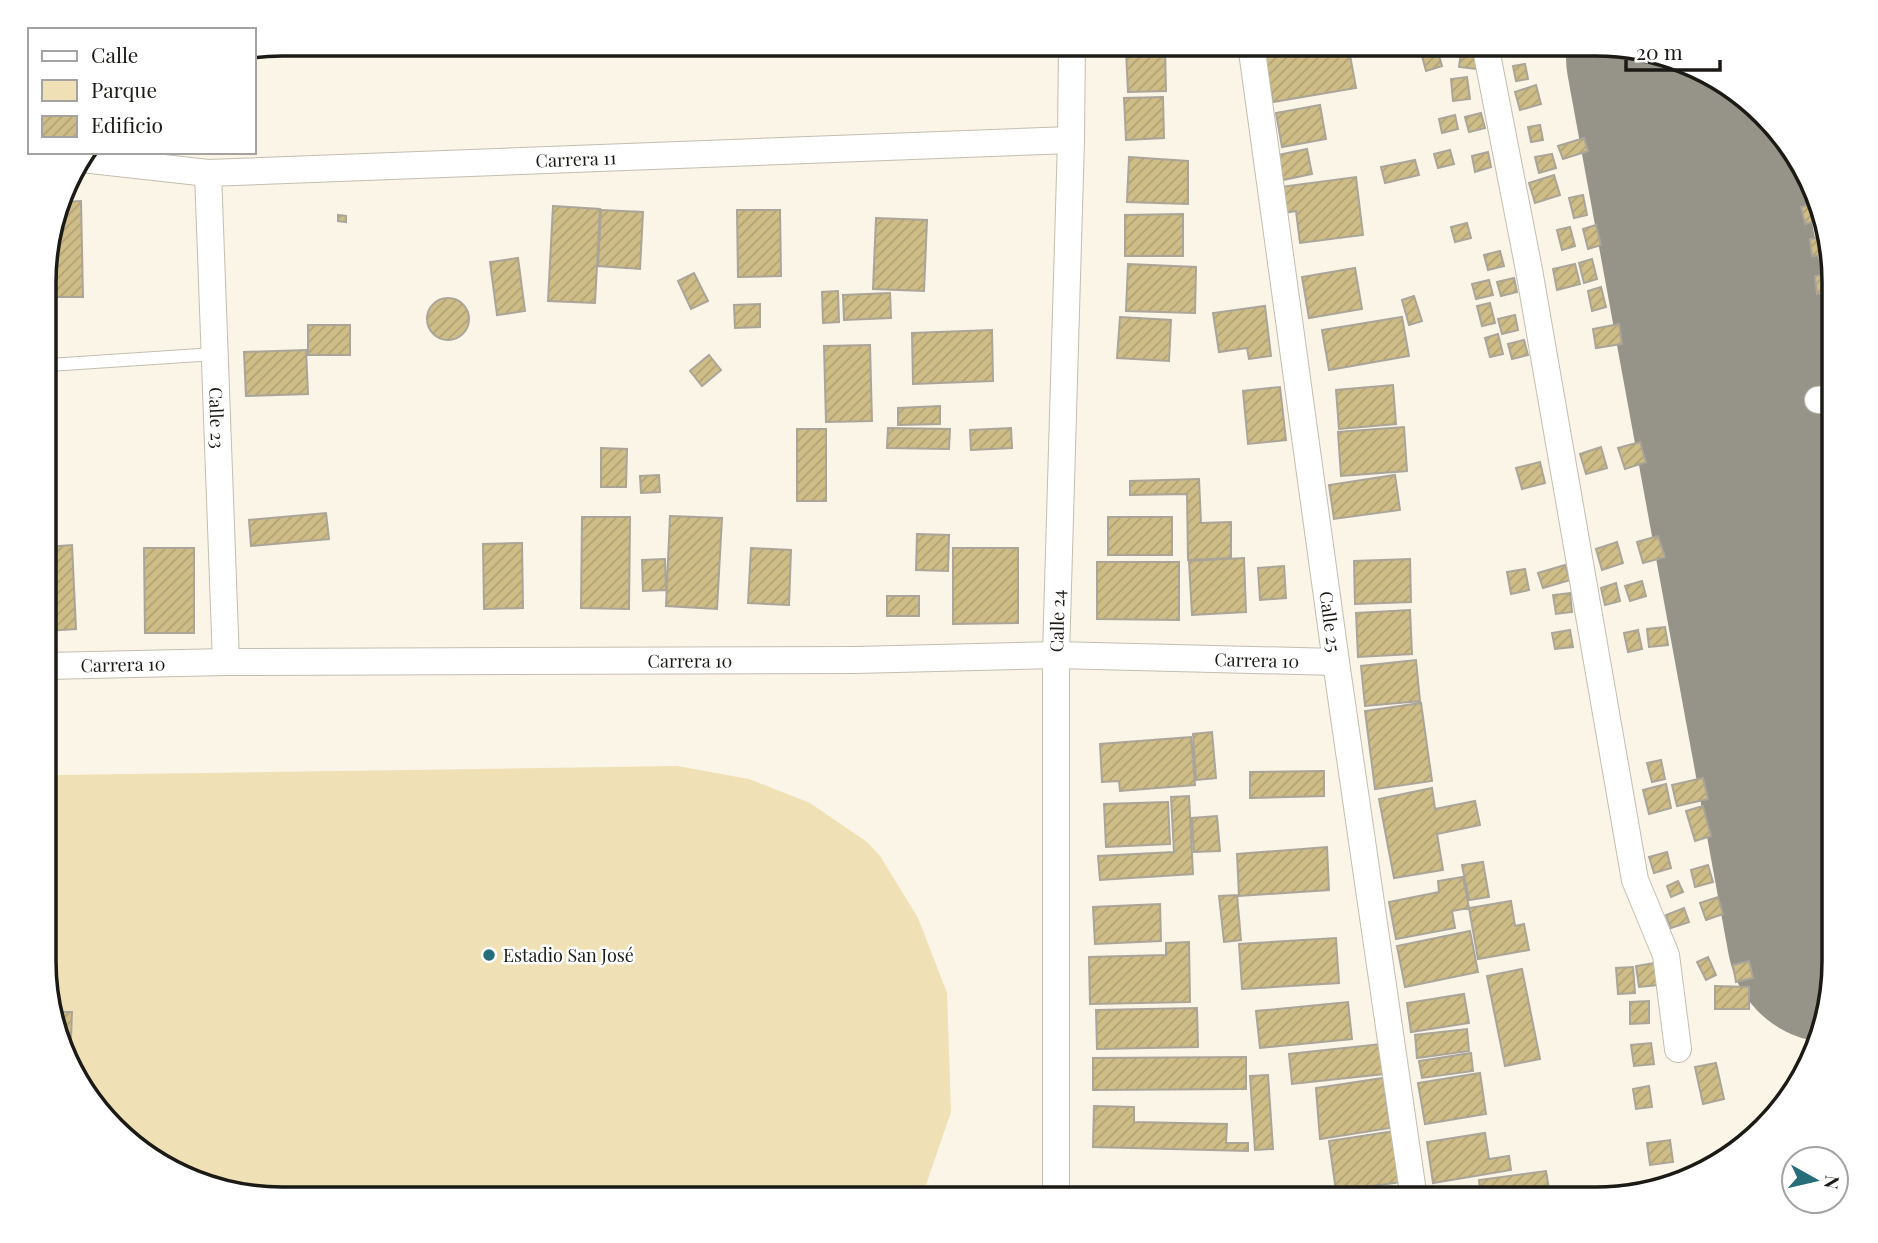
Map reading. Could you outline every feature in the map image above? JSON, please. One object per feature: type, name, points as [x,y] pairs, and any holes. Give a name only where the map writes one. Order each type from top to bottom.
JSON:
[{"type":"street","name":"Calle 24","points":[[1056,1187],[1056,655],[1072,56]]},
{"type":"street","name":"Calle 25","points":[[1253,56],[1336,662],[1412,1187]]},
{"type":"street","points":[[1487,56],[1529,270],[1635,880],[1666,955],[1678,1049]]},
{"type":"street","name":"Carrera 11","points":[[92,160],[208,173],[1071,141]]},
{"type":"street","name":"Calle 23","points":[[208,173],[226,662]]},
{"type":"street","name":"Carrera 10","points":[[56,666],[226,662],[855,660],[1056,655],[1336,662]]},
{"type":"lane","points":[[56,365],[215,354]]},
{"type":"green space","name":"Estadio San José","points":[[677,766],[749,779],[810,803],[867,842],[880,856],[918,918],[947,993],[951,1112],[925,1187],[267,1187],[238,1183],[182,1164],[144,1140],[122,1121],[103,1099],[79,1061],[64,1019],[56,961],[56,777]]},
{"type":"building","points":[[1126,56],[1165,56],[1166,91],[1128,92]]},
{"type":"building","points":[[1264,56],[1350,56],[1356,88],[1273,102]]},
{"type":"building","points":[[1422,56],[1439,56],[1442,66],[1426,71]]},
{"type":"building","points":[[1460,56],[1478,56],[1476,69],[1459,67]]},
{"type":"building","points":[[1525,64],[1528,79],[1516,81],[1513,66]]},
{"type":"building","points":[[1467,77],[1470,99],[1453,101],[1451,79]]},
{"type":"building","points":[[1536,85],[1541,104],[1520,110],[1515,92]]},
{"type":"building","points":[[1163,97],[1164,138],[1126,140],[1124,98]]},
{"type":"building","points":[[1320,105],[1326,139],[1282,147],[1276,113]]},
{"type":"building","points":[[1481,113],[1485,128],[1469,132],[1465,117]]},
{"type":"building","points":[[1455,115],[1458,129],[1442,133],[1439,119]]},
{"type":"building","points":[[1540,125],[1543,140],[1531,142],[1528,127]]},
{"type":"building","points":[[1584,138],[1588,151],[1563,159],[1558,146]]},
{"type":"building","points":[[1307,149],[1312,174],[1283,180],[1278,155]]},
{"type":"building","points":[[1450,150],[1454,164],[1438,168],[1434,154]]},
{"type":"building","points":[[1488,152],[1491,167],[1475,172],[1472,156]]},
{"type":"building","points":[[1552,154],[1556,168],[1539,173],[1535,157]]},
{"type":"building","points":[[1129,157],[1188,161],[1188,204],[1127,202]]},
{"type":"building","points":[[1415,160],[1419,175],[1385,183],[1381,167]]},
{"type":"building","points":[[1554,175],[1560,195],[1535,203],[1529,183]]},
{"type":"building","points":[[1356,177],[1363,235],[1300,243],[1296,211],[1284,213],[1280,187]]},
{"type":"building","points":[[1583,195],[1587,215],[1574,218],[1569,198]]},
{"type":"building","points":[[81,201],[83,297],[56,297],[58,253],[71,202]]},
{"type":"building","points":[[1808,205],[1813,222],[1805,224],[1801,207]]},
{"type":"building","points":[[553,206],[600,209],[595,303],[548,301]]},
{"type":"building","points":[[601,210],[643,212],[640,269],[598,266]]},
{"type":"building","points":[[737,210],[780,210],[781,276],[738,277]]},
{"type":"building","points":[[1183,214],[1183,256],[1125,256],[1125,215]]},
{"type":"building","points":[[338,215],[346,216],[346,222],[338,221]]},
{"type":"building","points":[[876,218],[927,220],[924,291],[873,289]]},
{"type":"building","points":[[1467,223],[1471,238],[1455,242],[1451,227]]},
{"type":"building","points":[[1596,225],[1601,245],[1588,249],[1583,229]]},
{"type":"building","points":[[1570,227],[1575,246],[1562,250],[1557,230]]},
{"type":"building","points":[[1817,238],[1820,255],[1812,256],[1810,239]]},
{"type":"building","points":[[1500,251],[1504,266],[1488,270],[1484,255]]},
{"type":"building","points":[[518,258],[525,311],[497,315],[490,262]]},
{"type":"building","points":[[1592,259],[1597,279],[1584,283],[1579,263]]},
{"type":"building","points":[[1128,264],[1196,267],[1195,313],[1126,311]]},
{"type":"building","points":[[1575,264],[1580,284],[1557,290],[1553,269]]},
{"type":"building","points":[[1355,268],[1362,309],[1309,318],[1302,277]]},
{"type":"building","points":[[694,273],[708,301],[691,309],[678,281]]},
{"type":"building","points":[[1822,275],[1822,293],[1817,294],[1815,276]]},
{"type":"building","points":[[1514,278],[1517,292],[1501,296],[1497,282]]},
{"type":"building","points":[[1489,280],[1493,295],[1476,299],[1472,284]]},
{"type":"building","points":[[1601,287],[1606,307],[1592,311],[1588,291]]},
{"type":"building","points":[[838,291],[839,322],[823,323],[822,292]]},
{"type":"building","points":[[890,293],[891,318],[844,320],[843,295]]},
{"type":"building","points":[[1414,296],[1422,321],[1409,325],[1402,300]]},
{"type":"building","points":[[448,298],[463,304],[469,319],[463,334],[448,340],[433,334],[427,319],[433,304]]},
{"type":"building","points":[[1490,303],[1495,323],[1482,326],[1477,306]]},
{"type":"building","points":[[760,304],[760,327],[735,328],[734,305]]},
{"type":"building","points":[[1265,306],[1271,356],[1249,359],[1247,348],[1219,352],[1213,313]]},
{"type":"building","points":[[1515,315],[1518,330],[1502,334],[1498,319]]},
{"type":"building","points":[[1120,317],[1171,320],[1169,361],[1117,358]]},
{"type":"building","points":[[1402,317],[1409,356],[1329,370],[1322,330]]},
{"type":"building","points":[[1619,324],[1622,344],[1596,348],[1593,329]]},
{"type":"building","points":[[308,325],[350,325],[350,355],[308,355]]},
{"type":"building","points":[[992,330],[993,381],[913,384],[912,333]]},
{"type":"building","points":[[1498,334],[1503,354],[1490,357],[1485,338]]},
{"type":"building","points":[[1524,340],[1528,355],[1512,359],[1508,344]]},
{"type":"building","points":[[870,345],[872,421],[826,422],[824,346]]},
{"type":"building","points":[[306,350],[308,394],[246,396],[244,352]]},
{"type":"building","points":[[709,355],[721,370],[702,386],[690,371]]},
{"type":"building","points":[[1393,385],[1396,424],[1339,429],[1336,390]]},
{"type":"building","points":[[1280,387],[1286,440],[1248,444],[1243,391]]},
{"type":"building","points":[[940,406],[940,424],[898,425],[898,408]]},
{"type":"building","points":[[1404,427],[1407,471],[1341,476],[1338,432]]},
{"type":"building","points":[[888,428],[950,429],[949,449],[887,448]]},
{"type":"building","points":[[1011,428],[1012,448],[971,450],[970,430]]},
{"type":"building","points":[[797,429],[826,429],[826,501],[797,501]]},
{"type":"building","points":[[1640,442],[1646,462],[1625,469],[1618,448]]},
{"type":"building","points":[[1601,447],[1607,468],[1586,474],[1580,454]]},
{"type":"building","points":[[601,448],[627,449],[626,487],[601,487]]},
{"type":"building","points":[[1540,462],[1545,483],[1522,489],[1516,468]]},
{"type":"building","points":[[659,475],[660,492],[641,493],[640,476]]},
{"type":"building","points":[[1395,475],[1400,510],[1334,519],[1329,485]]},
{"type":"building","points":[[1199,479],[1201,523],[1231,522],[1231,558],[1188,560],[1187,494],[1130,495],[1130,481]]},
{"type":"building","points":[[326,513],[329,539],[251,546],[249,520]]},
{"type":"building","points":[[670,516],[722,518],[717,609],[666,606]]},
{"type":"building","points":[[582,517],[630,517],[629,609],[581,608]]},
{"type":"building","points":[[1108,517],[1172,517],[1172,555],[1108,555]]},
{"type":"building","points":[[917,534],[949,535],[948,571],[916,570]]},
{"type":"building","points":[[1658,536],[1665,557],[1643,563],[1637,542]]},
{"type":"building","points":[[1617,542],[1623,563],[1602,570],[1596,549]]},
{"type":"building","points":[[522,543],[523,608],[484,609],[483,544]]},
{"type":"building","points":[[72,545],[76,629],[56,630],[56,546]]},
{"type":"building","points":[[144,548],[194,548],[194,633],[145,633]]},
{"type":"building","points":[[751,548],[791,550],[789,605],[748,603]]},
{"type":"building","points":[[953,548],[1018,548],[1018,623],[953,624]]},
{"type":"building","points":[[1244,558],[1246,612],[1192,615],[1189,561]]},
{"type":"building","points":[[665,559],[666,590],[643,591],[642,560]]},
{"type":"building","points":[[1410,559],[1411,602],[1355,604],[1354,561]]},
{"type":"building","points":[[1097,562],[1179,562],[1179,620],[1097,619]]},
{"type":"building","points":[[1565,565],[1570,580],[1543,588],[1538,573]]},
{"type":"building","points":[[1284,566],[1286,598],[1260,600],[1258,568]]},
{"type":"building","points":[[1525,569],[1529,590],[1511,594],[1507,572]]},
{"type":"building","points":[[1642,581],[1646,596],[1630,601],[1625,586]]},
{"type":"building","points":[[1616,583],[1620,601],[1605,605],[1601,588]]},
{"type":"building","points":[[1570,593],[1572,612],[1556,614],[1553,595]]},
{"type":"building","points":[[887,596],[919,596],[919,616],[887,616]]},
{"type":"building","points":[[1410,610],[1412,654],[1358,657],[1356,613]]},
{"type":"building","points":[[1665,627],[1668,645],[1649,647],[1647,629]]},
{"type":"building","points":[[1570,630],[1573,647],[1555,649],[1552,633]]},
{"type":"building","points":[[1638,630],[1642,649],[1628,652],[1624,633]]},
{"type":"building","points":[[1416,660],[1420,701],[1365,706],[1361,666]]},
{"type":"building","points":[[1421,703],[1432,781],[1375,789],[1365,711]]},
{"type":"building","points":[[1212,732],[1216,778],[1196,780],[1193,734]]},
{"type":"building","points":[[1191,737],[1195,785],[1120,791],[1119,781],[1102,782],[1100,744]]},
{"type":"building","points":[[1661,760],[1665,779],[1652,782],[1647,763]]},
{"type":"building","points":[[1324,771],[1324,796],[1250,798],[1250,772]]},
{"type":"building","points":[[1703,778],[1708,799],[1677,806],[1672,785]]},
{"type":"building","points":[[1666,784],[1671,808],[1649,814],[1643,790]]},
{"type":"building","points":[[1432,788],[1435,809],[1475,801],[1480,825],[1437,834],[1443,870],[1394,878],[1379,799]]},
{"type":"building","points":[[1189,796],[1193,874],[1100,880],[1098,856],[1174,852],[1171,797]]},
{"type":"building","points":[[1168,802],[1170,844],[1106,847],[1104,804]]},
{"type":"building","points":[[1703,806],[1711,836],[1695,841],[1686,811]]},
{"type":"building","points":[[1217,816],[1220,851],[1194,852],[1192,818]]},
{"type":"building","points":[[1327,847],[1329,890],[1239,896],[1237,854]]},
{"type":"building","points":[[1667,852],[1671,868],[1654,873],[1649,857]]},
{"type":"building","points":[[1483,862],[1489,897],[1469,900],[1462,865]]},
{"type":"building","points":[[1708,865],[1713,882],[1695,887],[1691,870]]},
{"type":"building","points":[[1463,877],[1469,908],[1452,911],[1455,928],[1396,939],[1389,902],[1439,892],[1438,881]]},
{"type":"building","points":[[1678,881],[1683,892],[1671,897],[1667,886]]},
{"type":"building","points":[[1237,895],[1241,940],[1224,942],[1219,896]]},
{"type":"building","points":[[1718,897],[1723,914],[1706,920],[1700,903]]},
{"type":"building","points":[[1511,901],[1515,926],[1524,924],[1529,950],[1478,959],[1469,908]]},
{"type":"building","points":[[1160,904],[1161,941],[1095,944],[1093,907]]},
{"type":"building","points":[[1684,908],[1689,922],[1671,928],[1666,915]]},
{"type":"building","points":[[1470,931],[1478,972],[1405,987],[1397,946]]},
{"type":"building","points":[[1336,938],[1339,983],[1242,989],[1239,944]]},
{"type":"building","points":[[1189,942],[1190,1002],[1090,1004],[1089,957],[1166,955],[1166,943]]},
{"type":"building","points":[[1708,957],[1716,975],[1706,980],[1697,962]]},
{"type":"building","points":[[1749,961],[1753,978],[1736,982],[1733,965]]},
{"type":"building","points":[[1655,963],[1658,985],[1639,987],[1636,966]]},
{"type":"building","points":[[1633,967],[1635,993],[1618,994],[1616,968]]},
{"type":"building","points":[[1522,969],[1540,1059],[1505,1066],[1487,976]]},
{"type":"building","points":[[1715,986],[1749,987],[1749,1009],[1715,1009]]},
{"type":"building","points":[[1464,994],[1469,1023],[1411,1032],[1407,1003]]},
{"type":"building","points":[[1649,1001],[1649,1023],[1630,1024],[1630,1002]]},
{"type":"building","points":[[1348,1002],[1352,1039],[1260,1048],[1256,1011]]},
{"type":"building","points":[[1197,1008],[1198,1047],[1097,1049],[1096,1010]]},
{"type":"building","points":[[63,1012],[72,1012],[71,1040]]},
{"type":"building","points":[[1467,1029],[1469,1051],[1417,1058],[1415,1035]]},
{"type":"building","points":[[1651,1043],[1654,1064],[1634,1066],[1631,1045]]},
{"type":"building","points":[[1381,1044],[1384,1074],[1292,1084],[1289,1054]]},
{"type":"building","points":[[1471,1053],[1473,1071],[1422,1078],[1419,1061]]},
{"type":"building","points":[[1246,1057],[1246,1089],[1093,1090],[1093,1058]]},
{"type":"building","points":[[1716,1063],[1724,1099],[1703,1104],[1695,1067]]},
{"type":"building","points":[[1480,1073],[1486,1114],[1425,1124],[1418,1083]]},
{"type":"building","points":[[1268,1075],[1273,1149],[1255,1150],[1250,1076]]},
{"type":"building","points":[[1383,1078],[1390,1128],[1320,1139],[1316,1088]]},
{"type":"building","points":[[1649,1086],[1652,1107],[1636,1109],[1633,1089]]},
{"type":"building","points":[[1094,1106],[1134,1107],[1134,1122],[1227,1124],[1226,1143],[1248,1143],[1248,1151],[1093,1147]]},
{"type":"building","points":[[1395,1131],[1402,1182],[1365,1187],[1335,1187],[1329,1141]]},
{"type":"building","points":[[1485,1133],[1489,1159],[1509,1156],[1511,1170],[1433,1183],[1427,1142]]},
{"type":"building","points":[[1670,1140],[1673,1162],[1650,1165],[1647,1143]]},
{"type":"building","points":[[1546,1171],[1549,1187],[1480,1187],[1479,1180]]},
{"type":"runway","points":[[1675,71],[1822,870]]},
{"type":"place","name":"Estadio San José","points":[[489,955]]}]
